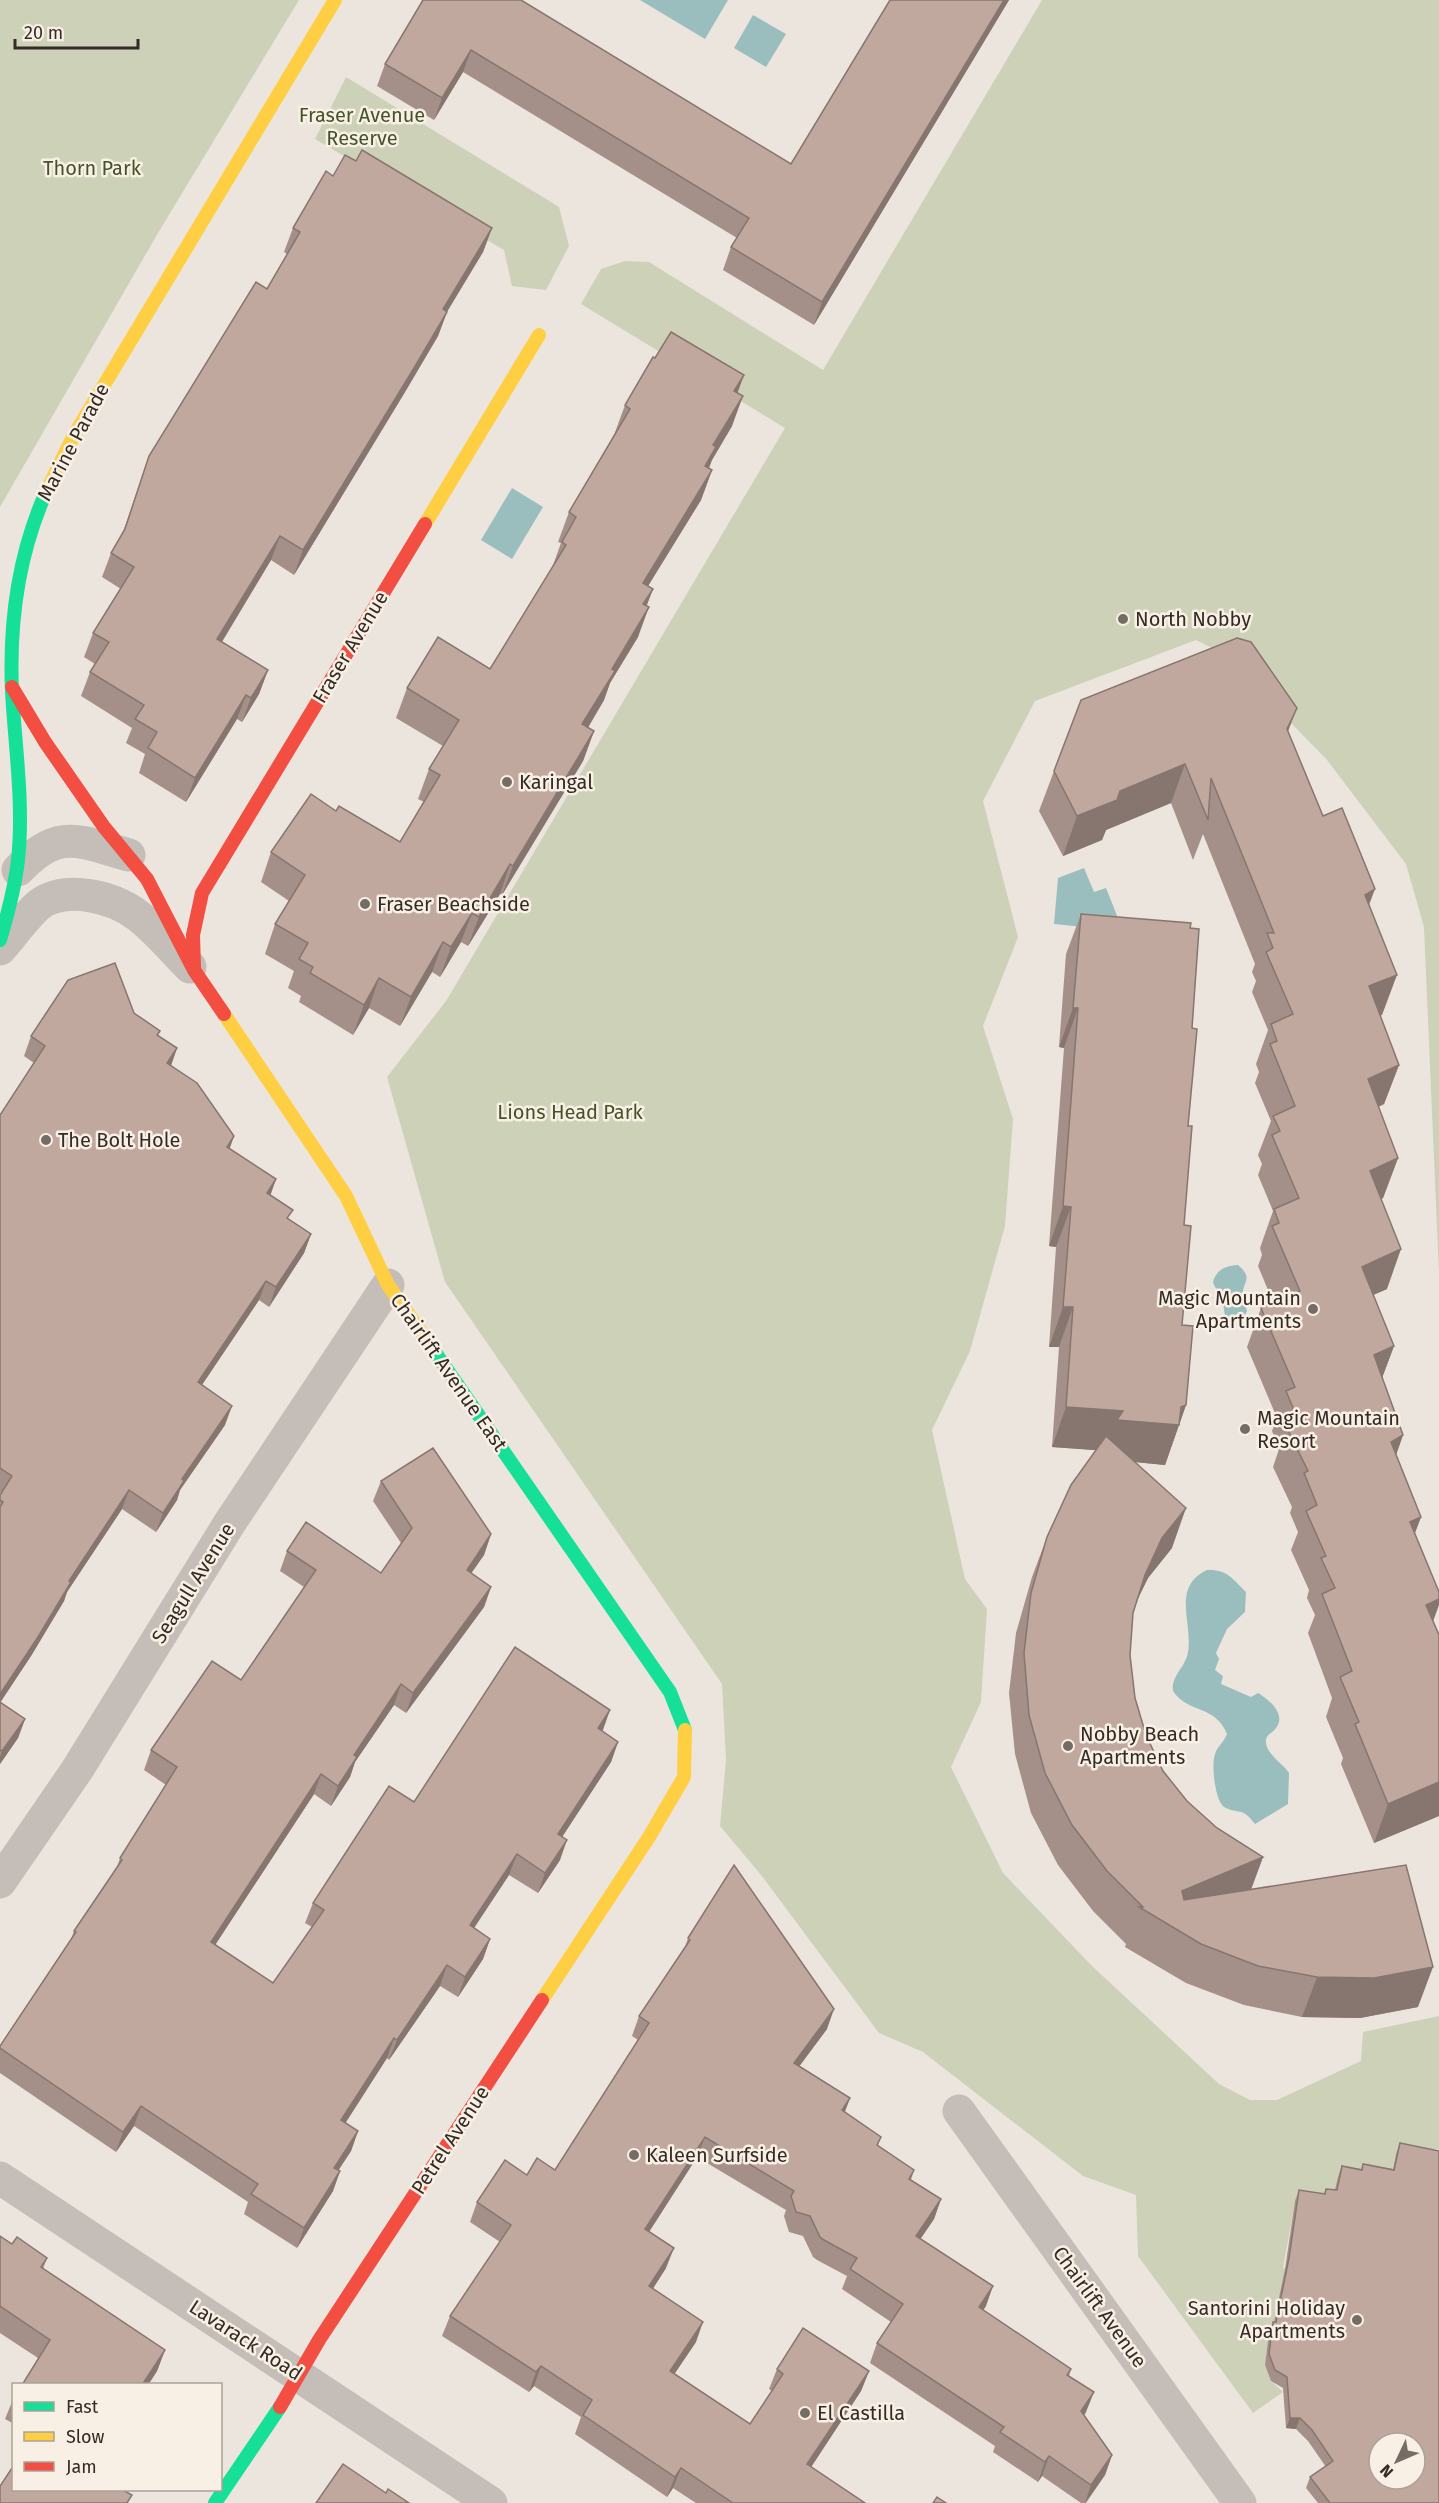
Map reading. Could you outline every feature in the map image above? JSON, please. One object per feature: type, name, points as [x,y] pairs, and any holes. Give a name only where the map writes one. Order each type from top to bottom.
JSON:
[{"type":"street","name":"Marine Parade","points":[[0,940],[10,913],[22,856],[12,687],[13,607],[20,564],[45,488],[74,435],[335,0]]},
{"type":"street","name":"Fraser Avenue","points":[[194,970],[193,935],[202,893],[539,335]]},
{"type":"street","name":"Chairlift Avenue East","points":[[12,687],[45,742],[104,827],[147,879],[194,970],[346,1196],[388,1285],[670,1692],[686,1733],[684,1777]]},
{"type":"street","points":[[73,895],[48,882],[22,856],[62,841],[77,841],[129,855]]},
{"type":"street","name":"Chairlift Avenue East","points":[[0,949],[40,904],[57,897],[92,896],[137,915],[194,970]]},
{"type":"street","name":"Seagull Avenue","points":[[0,1882],[77,1770],[229,1524],[388,1285]]},
{"type":"street","name":"Petrel Avenue","points":[[215,2503],[274,2417],[319,2340],[649,1837],[684,1777]]},
{"type":"street","name":"Chairlift Avenue","points":[[959,2111],[1240,2503]]},
{"type":"street","name":"Lavarack Road","points":[[0,2178],[491,2503]]},
{"type":"green space","name":"Thorn Park","points":[[0,0],[299,0],[158,233],[0,507]]},
{"type":"green space","name":"Lions Head Park","points":[[1042,0],[1439,0],[1439,1274],[1424,927],[1406,864],[1327,760],[1224,654],[1196,640],[1035,701],[983,801],[1018,937],[983,1026],[1013,1119],[1005,1226],[970,1351],[932,1430],[965,1579],[987,1609],[981,1702],[951,1767],[1003,1873],[1092,1966],[1219,2084],[1250,2100],[1277,2100],[1361,2061],[1363,2032],[1439,2016],[1439,2149],[1396,2154],[1390,2180],[1333,2201],[1295,2202],[1283,2268],[1291,2270],[1272,2332],[1269,2333],[1265,2365],[1271,2381],[1283,2392],[1253,2413],[1138,2256],[1136,2195],[1083,2176],[923,2052],[879,2033],[761,1875],[720,1826],[726,1760],[722,1684],[445,1282],[387,1077],[446,1001],[785,428],[581,304],[601,269],[625,261],[649,262],[823,370]]},
{"type":"green space","name":"Fraser Avenue Reserve","points":[[346,77],[559,207],[569,246],[546,290],[512,286],[504,250],[315,139]]},
{"type":"water","points":[[640,0],[728,0],[705,39]]},
{"type":"water","points":[[753,15],[786,34],[766,67],[734,48]]},
{"type":"water","points":[[512,488],[543,507],[512,559],[481,540]]},
{"type":"water","points":[[1084,868],[1094,892],[1106,888],[1118,918],[1093,928],[1054,924],[1058,878]]},
{"type":"water","points":[[1238,1265],[1247,1277],[1243,1299],[1247,1311],[1244,1317],[1235,1322],[1226,1316],[1213,1282],[1216,1274],[1222,1269]]},
{"type":"water","points":[[1207,1570],[1225,1573],[1246,1592],[1245,1612],[1227,1629],[1216,1653],[1219,1659],[1215,1670],[1223,1676],[1221,1684],[1251,1697],[1258,1693],[1271,1703],[1279,1717],[1279,1723],[1268,1736],[1266,1743],[1272,1755],[1289,1773],[1288,1804],[1255,1824],[1247,1815],[1224,1807],[1218,1798],[1213,1766],[1216,1751],[1227,1734],[1222,1725],[1209,1713],[1186,1703],[1173,1691],[1174,1680],[1188,1652],[1186,1596],[1196,1577]]},
{"type":"building","points":[[423,0],[521,0],[791,164],[890,0],[1004,0],[822,302],[731,247],[749,218],[471,50],[442,98],[385,64]]},
{"type":"building","points":[[362,150],[492,228],[443,309],[447,312],[303,550],[280,536],[217,639],[268,670],[251,698],[246,695],[195,778],[148,748],[157,732],[135,719],[144,705],[90,672],[109,642],[93,633],[134,567],[111,553],[125,529],[149,456],[256,282],[267,289],[300,232],[293,228],[326,171],[333,176],[345,155],[356,161]]},
{"type":"building","points":[[671,332],[744,375],[734,391],[743,396],[713,445],[716,447],[705,466],[712,470],[643,583],[653,589],[643,604],[649,607],[612,669],[615,671],[582,724],[594,731],[513,866],[510,864],[479,917],[472,913],[451,947],[443,942],[411,997],[379,978],[364,1005],[310,973],[313,967],[299,959],[308,943],[275,924],[305,875],[271,852],[311,794],[336,811],[339,806],[400,842],[440,775],[429,769],[459,720],[407,688],[438,637],[490,669],[566,545],[562,542],[576,517],[569,512],[630,409],[625,405],[653,357],[655,358]]},
{"type":"building","name":"Magic Mountain Apartments","points":[[1237,638],[1251,642],[1297,708],[1287,729],[1323,816],[1342,808],[1375,889],[1365,895],[1397,975],[1369,986],[1399,1065],[1368,1079],[1398,1158],[1370,1171],[1401,1249],[1362,1267],[1394,1346],[1374,1355],[1403,1435],[1391,1442],[1421,1517],[1410,1522],[1439,1592],[1439,1599],[1426,1605],[1439,1635],[1439,1782],[1388,1804],[1355,1724],[1359,1722],[1340,1677],[1352,1671],[1322,1594],[1335,1588],[1321,1558],[1326,1556],[1306,1511],[1317,1505],[1304,1473],[1308,1471],[1287,1428],[1299,1422],[1286,1391],[1295,1387],[1261,1308],[1300,1291],[1272,1226],[1279,1223],[1274,1209],[1299,1198],[1272,1135],[1280,1131],[1273,1116],[1295,1106],[1270,1044],[1277,1041],[1271,1024],[1293,1014],[1266,952],[1273,948],[1267,933],[1274,933],[1211,778],[1208,820],[1185,764],[1120,791],[1117,800],[1077,816],[1054,771],[1081,700]]},
{"type":"building","points":[[1081,914],[1191,923],[1190,928],[1199,929],[1192,1028],[1197,1029],[1188,1126],[1192,1126],[1184,1225],[1191,1226],[1182,1325],[1193,1326],[1186,1405],[1181,1407],[1179,1425],[1117,1420],[1123,1411],[1066,1407],[1073,1307],[1063,1307],[1071,1207],[1063,1206],[1078,1008],[1073,1008]]},
{"type":"building","points":[[115,963],[134,1013],[160,1031],[157,1035],[177,1048],[167,1063],[197,1083],[234,1136],[227,1147],[276,1179],[267,1193],[293,1210],[287,1218],[311,1234],[276,1287],[266,1281],[198,1382],[232,1406],[182,1479],[184,1481],[163,1513],[129,1490],[69,1581],[71,1582],[38,1637],[0,1694],[0,1507],[3,1502],[0,1500],[0,1495],[12,1476],[0,1468],[0,1115],[45,1046],[31,1036],[68,980]]},
{"type":"building","name":"Nobby Beach Apartments","points":[[1106,1436],[1186,1508],[1162,1538],[1145,1575],[1133,1613],[1130,1655],[1135,1698],[1146,1735],[1163,1771],[1187,1801],[1217,1828],[1263,1857],[1182,1891],[1184,1900],[1406,1865],[1433,1967],[1374,1978],[1317,1977],[1258,1966],[1201,1944],[1139,1907],[1143,1907],[1107,1871],[1072,1825],[1045,1773],[1029,1715],[1024,1653],[1031,1593],[1047,1537],[1071,1485]]},
{"type":"building","points":[[433,1448],[491,1534],[467,1570],[491,1587],[413,1693],[401,1684],[354,1755],[357,1757],[338,1786],[321,1774],[211,1942],[273,1983],[324,1910],[313,1903],[389,1786],[414,1802],[515,1647],[610,1710],[598,1728],[618,1742],[558,1834],[567,1840],[545,1873],[517,1854],[470,1925],[490,1939],[465,1977],[447,1965],[397,2040],[394,2038],[341,2120],[358,2131],[334,2168],[340,2171],[304,2228],[251,2194],[258,2184],[141,2106],[123,2132],[0,2046],[122,1860],[120,1858],[177,1767],[151,1750],[212,1661],[241,1680],[316,1570],[287,1551],[306,1522],[381,1573],[412,1528],[381,1481]]},
{"type":"building","points":[[0,1702],[25,1719],[2,1751],[0,1750]]},
{"type":"building","points":[[734,1865],[834,2009],[794,2063],[850,2098],[842,2110],[881,2137],[877,2145],[914,2170],[909,2179],[941,2199],[916,2236],[993,2286],[979,2307],[1071,2369],[1067,2375],[1094,2392],[1081,2411],[1112,2455],[1091,2485],[1049,2456],[1045,2462],[1000,2432],[1004,2427],[877,2343],[903,2304],[850,2269],[857,2258],[820,2237],[810,2216],[796,2212],[791,2196],[794,2191],[705,2137],[645,2229],[674,2248],[649,2286],[703,2322],[670,2371],[750,2424],[783,2374],[777,2369],[803,2328],[869,2371],[807,2464],[865,2503],[733,2503],[681,2468],[675,2477],[583,2415],[592,2400],[541,2366],[536,2372],[450,2316],[511,2225],[477,2202],[505,2160],[527,2175],[537,2158],[555,2170],[649,2023],[639,2016],[690,1940],[688,1938]]},
{"type":"building","name":"Santorini Holiday Apartments","points":[[1400,2143],[1439,2151],[1439,2503],[1330,2503],[1310,2477],[1333,2461],[1312,2430],[1300,2418],[1290,2418],[1287,2377],[1275,2370],[1269,2354],[1273,2322],[1276,2322],[1289,2258],[1299,2190],[1325,2194],[1326,2189],[1337,2190],[1342,2166],[1362,2170],[1363,2164],[1394,2170]]},
{"type":"building","points":[[0,2236],[12,2244],[17,2237],[47,2258],[41,2267],[165,2350],[143,2383],[23,2383],[50,2340],[0,2306]]},
{"type":"building","points":[[343,2464],[386,2493],[388,2489],[409,2503],[316,2503]]},
{"type":"building","points":[[12,2468],[12,2491],[125,2491],[132,2495],[127,2503],[0,2503],[0,2486]]},
{"type":"building","points":[[937,2497],[946,2503],[933,2503]]},
{"type":"traffic: fast","points":[[0,940],[15,881],[20,839],[20,797],[11,665],[14,614],[22,563],[47,490]]},
{"type":"traffic: fast","points":[[430,1345],[670,1692],[685,1730]]},
{"type":"traffic: fast","points":[[215,2503],[280,2407]]},
{"type":"traffic: slow","points":[[47,490],[74,435],[335,0]]},
{"type":"traffic: slow","points":[[425,524],[539,335]]},
{"type":"traffic: slow","points":[[224,1014],[346,1196],[388,1285],[430,1345]]},
{"type":"traffic: slow","points":[[542,2000],[649,1837],[684,1777],[685,1730]]},
{"type":"traffic: jam","points":[[194,967],[193,935],[202,893],[425,524]]},
{"type":"traffic: jam","points":[[12,687],[45,742],[104,827],[147,879],[194,970],[224,1014]]},
{"type":"traffic: jam","points":[[280,2407],[319,2340],[542,2000]]},
{"type":"place","name":"North Nobby","points":[[1123,619]]},
{"type":"place","name":"Karingal","points":[[507,782]]},
{"type":"place","name":"Fraser Beachside","points":[[365,904]]},
{"type":"place","name":"The Bolt Hole","points":[[46,1140]]},
{"type":"place","name":"Magic Mountain Apartments","points":[[1313,1309]]},
{"type":"place","name":"Magic Mountain Resort","points":[[1245,1429]]},
{"type":"place","name":"Nobby Beach Apartments","points":[[1068,1746]]},
{"type":"place","name":"Kaleen Surfside","points":[[634,2155]]},
{"type":"place","name":"Santorini Holiday Apartments","points":[[1357,2320]]},
{"type":"place","name":"El Castilla","points":[[805,2413]]}]
